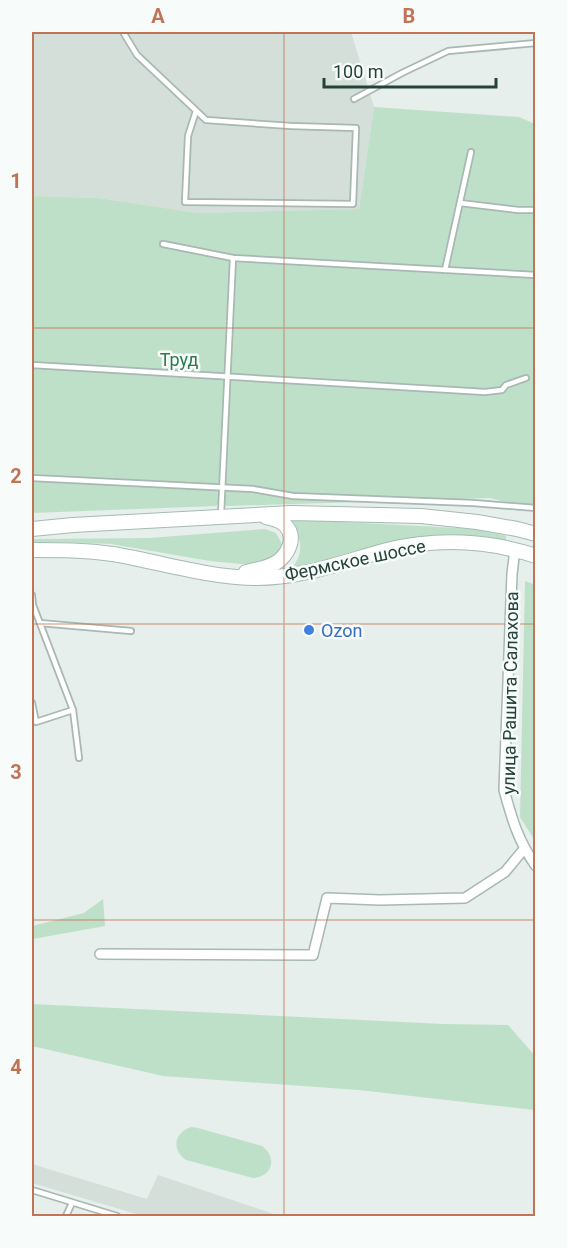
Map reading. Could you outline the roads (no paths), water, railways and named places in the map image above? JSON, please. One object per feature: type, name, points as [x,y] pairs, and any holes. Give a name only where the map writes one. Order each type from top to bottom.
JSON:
[{"type":"main road","name":"Фермское шоссе","points":[[32,529],[292,513],[421,516],[477,522],[536,534]]},
{"type":"main road","points":[[226,577],[265,568],[276,563],[291,547],[289,530],[283,523],[257,515]]},
{"type":"main road","points":[[514,549],[517,529]]},
{"type":"main road","name":"Фермское шоссе","points":[[32,550],[75,549],[114,554],[226,577],[255,578],[280,577],[315,571],[388,550],[436,542],[459,542],[514,549],[536,556]]},
{"type":"street","name":"улица Рашита Салахова","points":[[514,549],[504,790],[513,823],[524,849],[536,866]]},
{"type":"street","points":[[100,954],[313,956],[327,898],[380,900],[465,898],[505,872],[524,849]]},
{"type":"lane","points":[[123,32],[137,55],[206,120],[356,128],[354,204],[185,202],[188,136],[196,111]]},
{"type":"lane","points":[[354,99],[448,51],[536,43]]},
{"type":"lane","points":[[445,270],[471,152]]},
{"type":"lane","points":[[460,204],[536,210]]},
{"type":"lane","points":[[164,244],[233,258],[536,275]]},
{"type":"lane","points":[[221,517],[233,258]]},
{"type":"lane","points":[[32,365],[485,392],[502,390],[506,385],[526,378]]},
{"type":"lane","points":[[32,478],[253,489],[292,496],[536,508]]},
{"type":"lane","points":[[32,595],[33,605],[73,710],[79,758]]},
{"type":"lane","points":[[40,623],[131,631]]},
{"type":"lane","points":[[32,703],[36,722],[73,710]]},
{"type":"lane","points":[[524,849],[536,855]]},
{"type":"lane","points":[[32,1190],[117,1216]]},
{"type":"lane","points":[[66,1216],[72,1203]]},
{"type":"place","name":"Ozon","points":[[309,630]]},
{"type":"park label","name":"Труд","points":[[179,359]]}]
